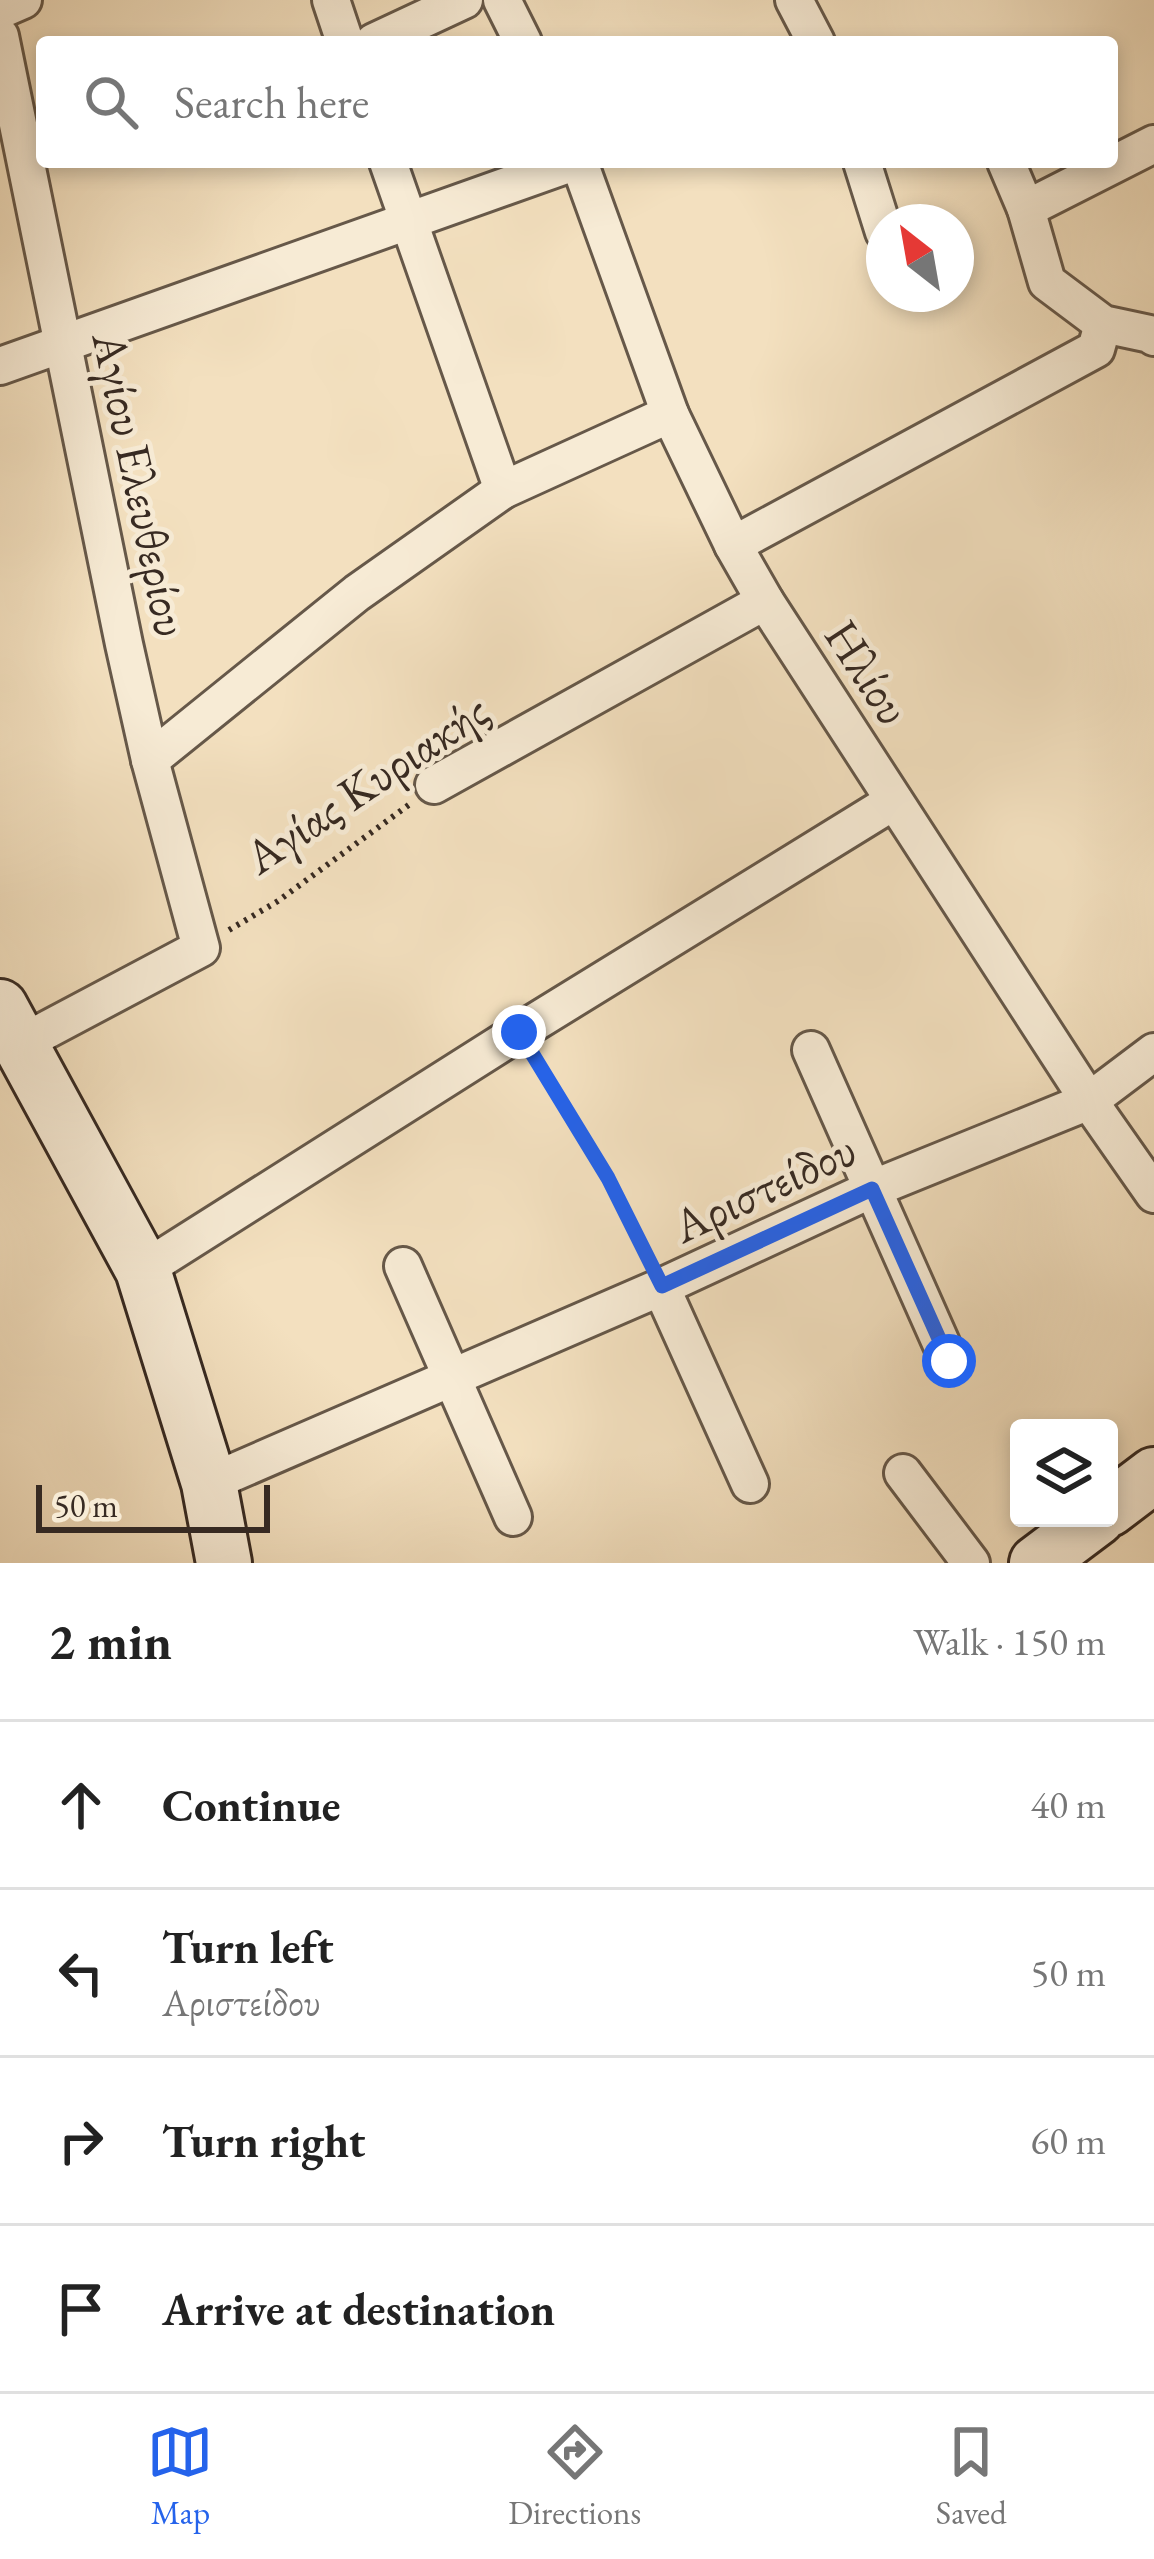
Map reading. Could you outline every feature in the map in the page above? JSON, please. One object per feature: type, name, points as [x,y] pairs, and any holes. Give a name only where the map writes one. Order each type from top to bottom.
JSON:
[{"type":"street","points":[[0,10],[23,0]]},
{"type":"street","points":[[331,0],[343,36]]},
{"type":"street","points":[[387,36],[464,0]]},
{"type":"street","points":[[502,0],[520,36]]},
{"type":"street","points":[[794,0],[813,36]]},
{"type":"street","name":"Αγίου Ελευθερίου","points":[[0,36],[124,644],[201,948]]},
{"type":"street","points":[[1118,162],[1154,144]]},
{"type":"street","points":[[390,168],[502,490]]},
{"type":"street","points":[[0,366],[559,168]]},
{"type":"street","name":"Ηλίου","points":[[578,168],[670,413],[733,545],[765,602],[1088,1101],[1154,1194]]},
{"type":"street","points":[[864,168],[875,204]]},
{"type":"street","points":[[1009,168],[1048,282],[1103,324],[1154,337]]},
{"type":"street","points":[[1026,209],[1107,168]]},
{"type":"street","points":[[733,545],[1096,350],[1103,324]]},
{"type":"street","points":[[150,760],[357,593],[502,490],[670,413]]},
{"type":"street","name":"Αγίας Κυριακής","points":[[434,785],[765,602]]},
{"type":"street","points":[[143,1270],[894,801]]},
{"type":"street","points":[[201,948],[10,1025],[143,1270],[209,1483],[224,1563]]},
{"type":"street","points":[[811,1050],[949,1361]]},
{"type":"street","name":"Αριστείδου","points":[[209,1483],[872,1189],[1088,1101],[1154,1052]]},
{"type":"street","points":[[404,1266],[513,1517]]},
{"type":"street","points":[[662,1286],[750,1484]]},
{"type":"street","points":[[903,1473],[971,1563]]},
{"type":"street","points":[[1118,1502],[1154,1475]]},
{"type":"street","points":[[1037,1563],[1085,1527]]},
{"type":"path","name":"Αγίας Κυριακής","points":[[201,948],[278,901],[434,785]]},
{"type":"path","points":[[519,1032],[608,1178],[662,1286]]},
{"type":"route","points":[[519,1032],[608,1178],[662,1286],[872,1189],[949,1361]]}]
